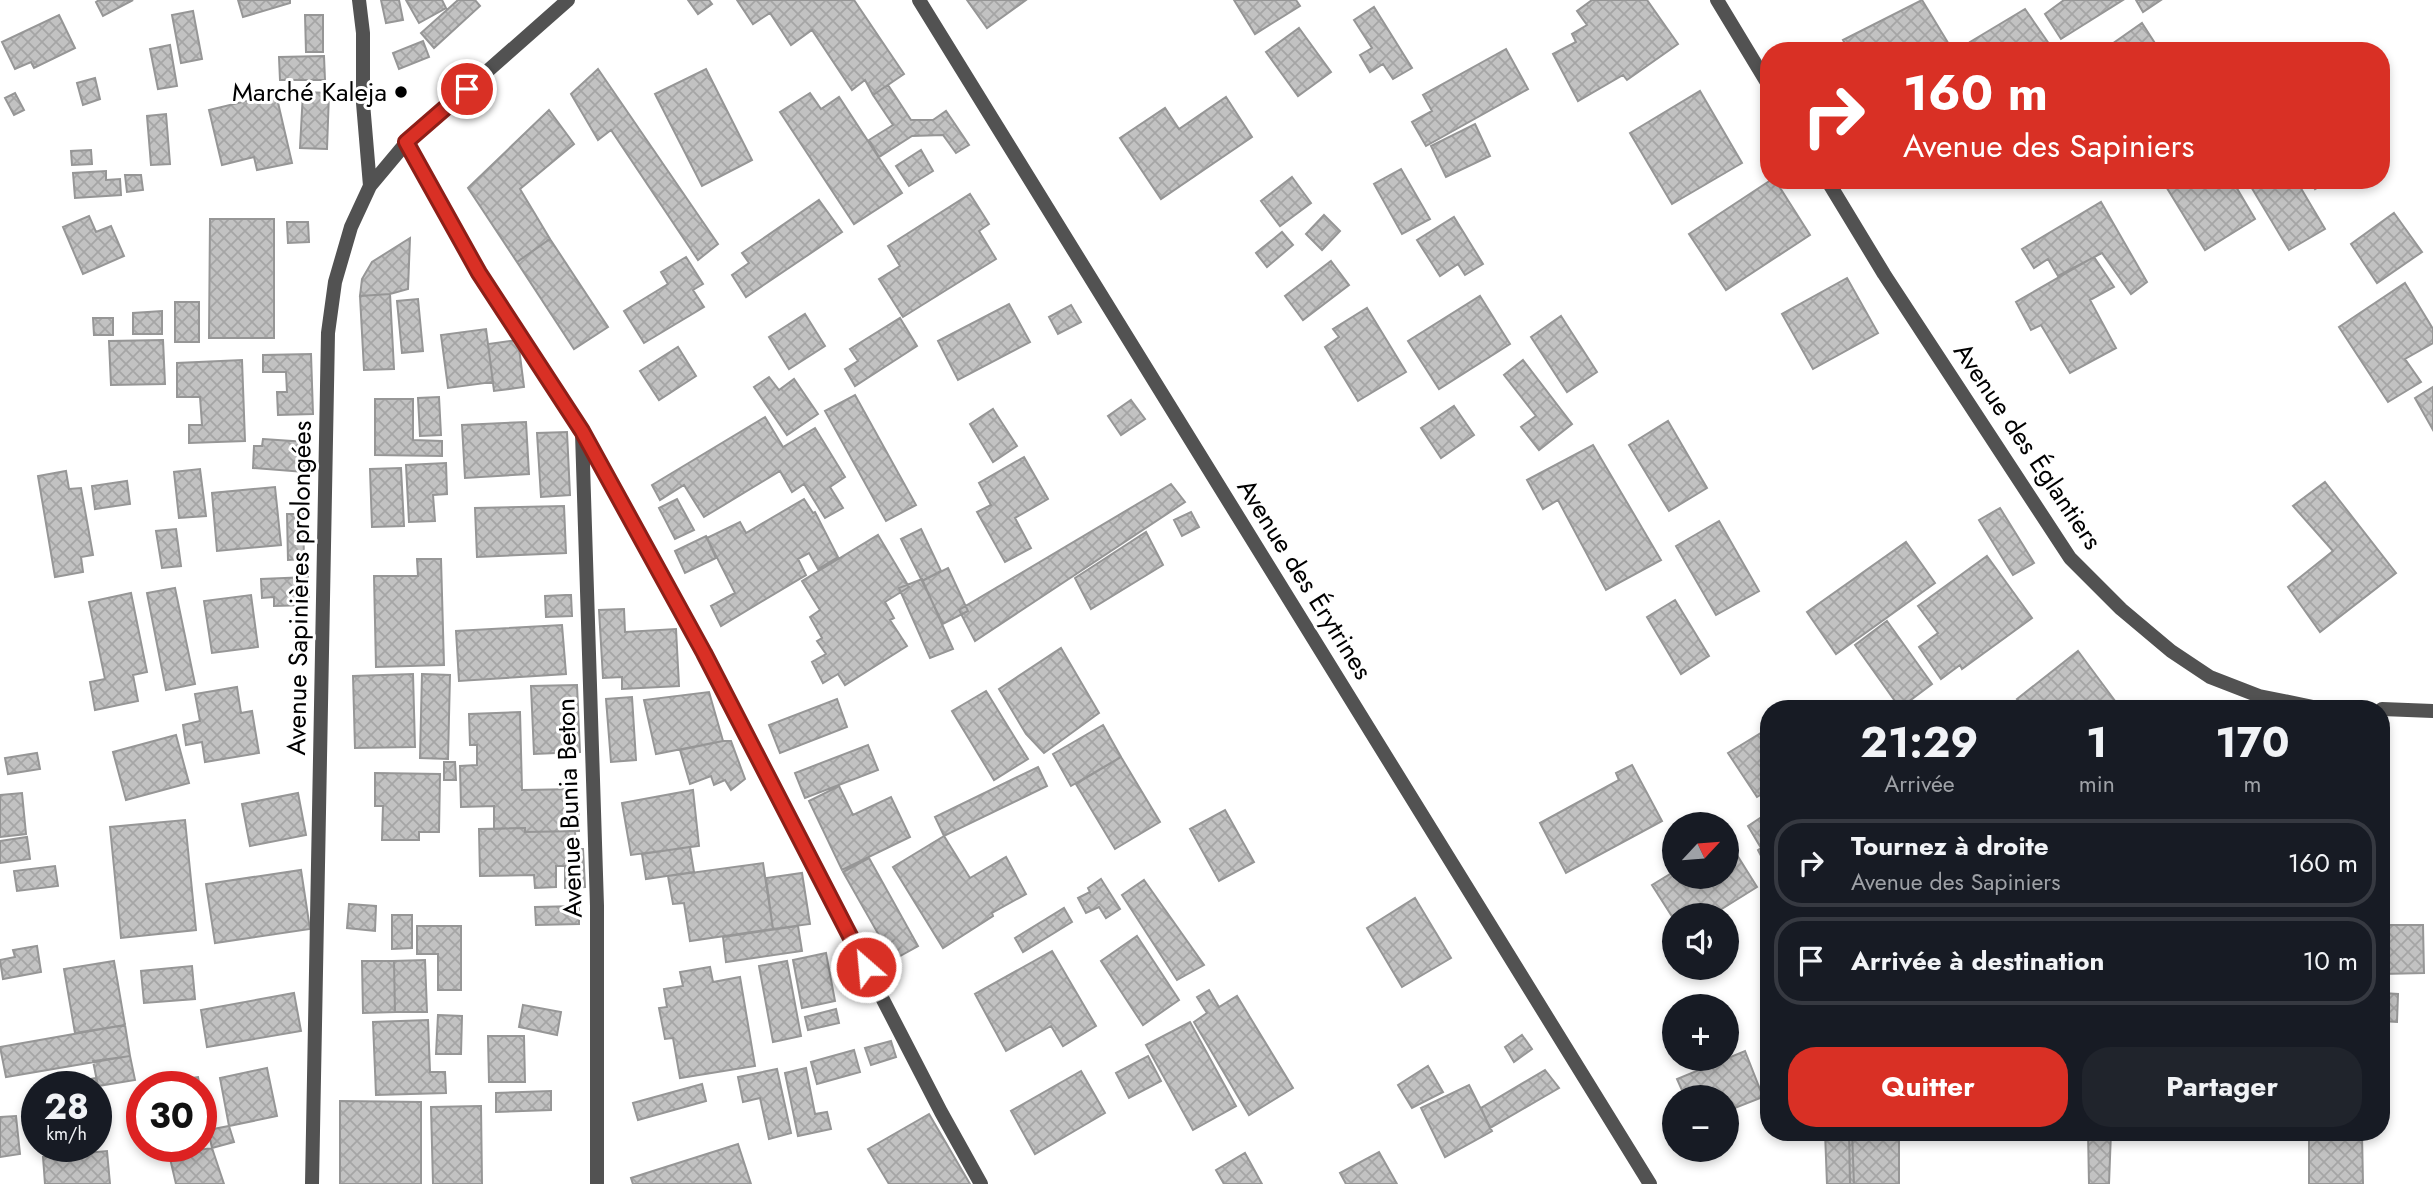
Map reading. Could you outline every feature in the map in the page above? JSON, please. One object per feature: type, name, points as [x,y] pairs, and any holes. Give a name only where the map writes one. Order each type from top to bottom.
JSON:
[{"type":"street","name":"Avenue Sapinières prolongées","points":[[312,1184],[328,333],[335,282],[351,227],[370,186],[359,0]]},
{"type":"street","points":[[370,186],[406,142],[568,0]]},
{"type":"street","name":"Avenue des Érytrines","points":[[919,0],[1650,1184]]},
{"type":"street","points":[[1717,0],[1760,71]]},
{"type":"street","points":[[406,142],[479,273],[582,431],[704,653],[941,1112],[981,1184]]},
{"type":"street","name":"Avenue des Églantiers","points":[[1832,189],[1884,274],[2070,558],[2121,609],[2171,651],[2210,677],[2259,696],[2279,700]]},
{"type":"street","name":"Avenue Bunia Beton","points":[[582,431],[597,906],[597,1184]]},
{"type":"street","points":[[2390,709],[2433,710]]},
{"type":"building","points":[[133,0],[103,16],[96,2]]},
{"type":"building","points":[[238,0],[290,0],[290,3],[243,17]]},
{"type":"building","points":[[381,0],[399,0],[403,20],[386,23]]},
{"type":"building","points":[[406,0],[442,0],[446,8],[419,23]]},
{"type":"building","points":[[458,0],[475,0],[480,6],[434,48],[421,33]]},
{"type":"building","points":[[688,0],[709,0],[712,4],[698,14]]},
{"type":"building","points":[[737,0],[854,0],[904,74],[873,95],[865,80],[852,90],[812,30],[791,45],[770,13],[753,24]]},
{"type":"building","points":[[967,0],[1026,0],[987,28]]},
{"type":"building","points":[[1234,0],[1296,0],[1300,6],[1255,34]]},
{"type":"building","points":[[1592,0],[1647,0],[1678,44],[1627,80],[1623,75],[1578,101],[1553,54],[1576,42],[1572,34],[1587,25],[1577,11]]},
{"type":"building","points":[[1922,0],[1948,42],[1844,42],[1843,40]]},
{"type":"building","points":[[2064,0],[2123,0],[2061,39],[2045,14]]},
{"type":"building","points":[[2136,0],[2161,0],[2143,12]]},
{"type":"building","points":[[1374,7],[1412,68],[1393,79],[1383,64],[1370,72],[1360,55],[1372,48],[1354,20]]},
{"type":"building","points":[[2025,9],[2048,42],[1970,42]]},
{"type":"building","points":[[193,11],[202,59],[181,63],[172,15]]},
{"type":"building","points":[[59,15],[75,48],[34,68],[31,62],[15,69],[2,42]]},
{"type":"building","points":[[305,15],[323,15],[323,52],[306,52]]},
{"type":"building","points":[[2142,23],[2154,42],[2115,42]]},
{"type":"building","points":[[1299,28],[1331,72],[1298,96],[1266,52]]},
{"type":"building","points":[[423,41],[429,57],[399,69],[393,53]]},
{"type":"building","points":[[170,45],[177,86],[158,89],[150,49]]},
{"type":"building","points":[[1506,49],[1528,89],[1426,146],[1412,122],[1432,111],[1423,95]]},
{"type":"building","points":[[324,56],[325,80],[280,80],[279,57]]},
{"type":"building","points":[[598,69],[718,244],[698,260],[611,130],[598,140],[571,94]]},
{"type":"building","points":[[706,69],[752,160],[702,186],[655,94]]},
{"type":"building","points":[[95,78],[100,99],[83,105],[77,83]]},
{"type":"building","points":[[888,85],[911,120],[933,120],[946,111],[969,145],[956,153],[943,135],[912,136],[879,157],[869,140],[893,125],[873,95]]},
{"type":"building","points":[[1700,91],[1742,163],[1672,204],[1630,133]]},
{"type":"building","points":[[303,92],[329,93],[327,149],[300,148]]},
{"type":"building","points":[[15,93],[24,110],[14,115],[5,98]]},
{"type":"building","points":[[810,93],[821,109],[839,97],[902,193],[854,224],[780,112]]},
{"type":"building","points":[[276,94],[292,163],[257,170],[254,157],[222,165],[209,110]]},
{"type":"building","points":[[1226,97],[1252,137],[1161,199],[1120,138],[1165,108],[1179,129]]},
{"type":"building","points":[[549,110],[574,144],[520,189],[550,239],[517,262],[468,188]]},
{"type":"building","points":[[166,114],[170,164],[151,165],[147,116]]},
{"type":"building","points":[[1475,124],[1490,156],[1446,177],[1431,146]]},
{"type":"building","points":[[91,150],[92,164],[72,165],[71,151]]},
{"type":"building","points":[[921,150],[933,171],[909,186],[896,166]]},
{"type":"building","points":[[1401,169],[1430,219],[1402,234],[1374,184]]},
{"type":"building","points":[[106,171],[106,180],[120,179],[121,195],[75,198],[73,173]]},
{"type":"building","points":[[125,175],[141,175],[143,190],[127,192]]},
{"type":"building","points":[[1292,177],[1311,203],[1280,226],[1261,201]]},
{"type":"building","points":[[1760,187],[1781,189],[1810,235],[1726,290],[1689,234]]},
{"type":"building","points":[[2168,189],[2237,189],[2255,219],[2205,250]]},
{"type":"building","points":[[2252,189],[2301,189],[2325,229],[2289,250]]},
{"type":"building","points":[[970,194],[989,224],[979,231],[996,259],[903,317],[879,279],[900,266],[888,246]]},
{"type":"building","points":[[819,200],[842,232],[746,297],[732,275],[749,263],[742,253]]},
{"type":"building","points":[[2101,202],[2147,282],[2131,294],[2102,253],[2058,276],[2048,259],[2034,268],[2022,249]]},
{"type":"building","points":[[2394,213],[2422,252],[2377,283],[2351,244]]},
{"type":"building","points":[[1324,215],[1340,231],[1322,250],[1306,234]]},
{"type":"building","points":[[89,216],[96,232],[111,226],[124,256],[83,274],[63,227]]},
{"type":"building","points":[[1454,217],[1483,264],[1465,275],[1458,264],[1440,276],[1417,240]]},
{"type":"building","points":[[210,219],[274,219],[274,338],[209,338]]},
{"type":"building","points":[[287,222],[308,222],[309,242],[288,243]]},
{"type":"building","points":[[1282,232],[1293,245],[1267,267],[1256,253]]},
{"type":"building","points":[[410,238],[408,289],[390,294],[360,296],[362,279],[372,262]]},
{"type":"building","points":[[550,239],[608,327],[574,349],[517,262]]},
{"type":"building","points":[[686,257],[703,284],[693,290],[704,307],[644,343],[624,311],[668,284],[661,272]]},
{"type":"building","points":[[2094,257],[2114,287],[2090,300],[2116,348],[2070,373],[2041,325],[2031,330],[2016,302]]},
{"type":"building","points":[[1331,261],[1349,285],[1303,320],[1285,296]]},
{"type":"building","points":[[1847,278],[1878,333],[1813,369],[1782,314]]},
{"type":"building","points":[[2405,283],[2433,329],[2433,343],[2405,359],[2421,382],[2388,402],[2339,327]]},
{"type":"building","points":[[390,294],[394,369],[364,370],[360,296]]},
{"type":"building","points":[[1480,296],[1510,344],[1439,389],[1408,341]]},
{"type":"building","points":[[418,299],[423,351],[402,353],[397,301]]},
{"type":"building","points":[[175,302],[199,302],[199,342],[175,342]]},
{"type":"building","points":[[1009,304],[1030,342],[958,380],[938,341]]},
{"type":"building","points":[[1071,305],[1081,322],[1058,334],[1049,317]]},
{"type":"building","points":[[1367,308],[1406,372],[1358,401],[1325,347],[1339,337],[1333,329]]},
{"type":"building","points":[[162,311],[162,334],[133,334],[133,313]]},
{"type":"building","points":[[805,314],[825,346],[789,369],[769,337]]},
{"type":"building","points":[[1561,316],[1597,372],[1567,392],[1531,337]]},
{"type":"building","points":[[93,318],[113,318],[113,335],[94,335]]},
{"type":"building","points":[[900,318],[917,346],[855,386],[845,369],[858,361],[850,349]]},
{"type":"building","points":[[486,329],[493,382],[448,388],[441,335]]},
{"type":"building","points":[[163,340],[165,384],[111,385],[109,341]]},
{"type":"building","points":[[518,340],[524,387],[494,391],[488,344]]},
{"type":"building","points":[[678,347],[696,376],[659,400],[640,371]]},
{"type":"building","points":[[311,354],[313,414],[278,415],[277,392],[287,392],[286,372],[263,372],[263,355]]},
{"type":"building","points":[[242,360],[245,441],[189,443],[189,425],[202,425],[200,397],[177,397],[177,363]]},
{"type":"building","points":[[1523,360],[1572,424],[1539,450],[1521,427],[1536,416],[1504,375]]},
{"type":"building","points":[[769,377],[779,390],[794,379],[818,414],[787,435],[754,387]]},
{"type":"building","points":[[2433,387],[2433,430],[2415,398]]},
{"type":"building","points":[[855,395],[916,505],[886,521],[825,411]]},
{"type":"building","points":[[439,397],[441,435],[420,436],[418,398]]},
{"type":"building","points":[[375,399],[413,399],[413,440],[442,441],[442,456],[375,455]]},
{"type":"building","points":[[1131,400],[1145,419],[1121,435],[1108,416]]},
{"type":"building","points":[[1454,406],[1474,435],[1441,458],[1421,428]]},
{"type":"building","points":[[993,409],[1017,446],[993,462],[970,424]]},
{"type":"building","points":[[765,417],[783,447],[815,428],[845,477],[830,487],[843,508],[825,518],[804,484],[792,492],[780,471],[704,517],[684,485],[660,500],[652,485]]},
{"type":"building","points":[[1668,421],[1707,488],[1669,511],[1629,445]]},
{"type":"building","points":[[526,422],[529,474],[465,478],[462,425]]},
{"type":"building","points":[[567,432],[570,495],[541,497],[537,433]]},
{"type":"building","points":[[263,439],[306,442],[304,472],[253,468],[254,446],[262,446]]},
{"type":"building","points":[[1593,445],[1661,560],[1606,590],[1558,500],[1543,509],[1527,480]]},
{"type":"building","points":[[1024,457],[1048,499],[1015,518],[1031,548],[1005,562],[977,512],[991,505],[979,483]]},
{"type":"building","points":[[446,463],[447,494],[433,495],[435,521],[409,522],[406,465]]},
{"type":"building","points":[[401,468],[404,526],[372,527],[370,469]]},
{"type":"building","points":[[200,469],[206,516],[179,518],[174,472]]},
{"type":"building","points":[[66,471],[69,489],[81,488],[93,555],[81,557],[83,572],[55,577],[38,476]]},
{"type":"building","points":[[127,481],[130,504],[95,509],[92,486]]},
{"type":"building","points":[[2325,482],[2396,573],[2320,632],[2288,587],[2333,551],[2293,506]]},
{"type":"building","points":[[1171,484],[1185,502],[975,641],[959,610]]},
{"type":"building","points":[[275,487],[281,545],[217,551],[212,493]]},
{"type":"building","points":[[677,499],[694,530],[675,539],[659,508]]},
{"type":"building","points":[[804,499],[813,513],[815,512],[838,557],[818,569],[809,553],[798,559],[806,575],[721,626],[711,606],[735,593],[707,538],[740,522],[746,533]]},
{"type":"building","points":[[564,506],[566,553],[477,557],[475,508]]},
{"type":"building","points":[[2000,508],[2034,563],[2013,575],[1979,520]]},
{"type":"building","points":[[1191,512],[1199,527],[1182,536],[1174,520]]},
{"type":"building","points":[[287,514],[303,514],[304,559],[288,560]]},
{"type":"building","points":[[1719,521],[1759,591],[1716,615],[1676,546]]},
{"type":"building","points":[[176,529],[181,566],[162,568],[156,531]]},
{"type":"building","points":[[921,529],[941,571],[922,581],[901,539]]},
{"type":"building","points":[[1146,532],[1163,565],[1091,609],[1075,578]]},
{"type":"building","points":[[878,535],[909,587],[885,602],[894,618],[890,620],[907,646],[845,685],[838,674],[823,683],[812,662],[826,654],[817,641],[822,638],[810,617],[820,610],[802,581]]},
{"type":"building","points":[[706,536],[716,558],[685,573],[675,551]]},
{"type":"building","points":[[1906,542],[1935,583],[1836,654],[1807,612]]},
{"type":"building","points":[[1987,556],[2032,618],[1962,669],[1960,665],[1941,679],[1919,647],[1938,633],[1918,606]]},
{"type":"building","points":[[417,559],[441,559],[444,665],[376,667],[374,576],[418,576]]},
{"type":"building","points":[[948,568],[968,611],[943,624],[922,581]]},
{"type":"building","points":[[308,577],[309,605],[274,606],[274,597],[262,598],[261,579]]},
{"type":"building","points":[[922,579],[953,649],[930,658],[899,588]]},
{"type":"building","points":[[175,588],[195,684],[166,690],[147,593]]},
{"type":"building","points":[[131,593],[147,672],[133,675],[138,701],[95,710],[90,682],[105,679],[89,602]]},
{"type":"building","points":[[251,595],[258,647],[212,653],[204,601]]},
{"type":"building","points":[[571,595],[572,616],[546,617],[545,596]]},
{"type":"building","points":[[1675,600],[1709,656],[1681,674],[1647,617]]},
{"type":"building","points":[[624,609],[625,632],[676,629],[679,686],[622,689],[622,677],[603,678],[599,610]]},
{"type":"building","points":[[1887,621],[1932,684],[1911,700],[1894,700],[1855,645]]},
{"type":"building","points":[[562,625],[566,674],[459,681],[456,631]]},
{"type":"building","points":[[1061,648],[1099,713],[1044,753],[1026,734],[999,689]]},
{"type":"building","points":[[2078,651],[2114,700],[2018,700]]},
{"type":"building","points":[[413,674],[415,747],[355,748],[353,676]]},
{"type":"building","points":[[422,674],[450,675],[448,759],[420,758]]},
{"type":"building","points":[[577,685],[580,752],[534,754],[531,686]]},
{"type":"building","points":[[237,687],[241,713],[252,711],[259,753],[205,762],[202,742],[186,745],[183,725],[200,721],[195,694]]},
{"type":"building","points":[[986,691],[1028,759],[994,780],[952,711]]},
{"type":"building","points":[[709,692],[723,741],[656,754],[644,700]]},
{"type":"building","points":[[632,697],[636,760],[611,762],[606,699]]},
{"type":"building","points":[[837,699],[847,727],[780,753],[769,725]]},
{"type":"building","points":[[520,712],[522,790],[578,789],[579,831],[525,832],[525,828],[494,829],[494,806],[461,807],[460,766],[477,765],[477,745],[470,745],[469,714]]},
{"type":"building","points":[[1103,725],[1121,757],[1071,786],[1053,754]]},
{"type":"building","points":[[1760,733],[1760,795],[1757,797],[1728,753]]},
{"type":"building","points":[[176,735],[189,783],[126,800],[113,752]]},
{"type":"building","points":[[731,741],[745,779],[731,790],[725,780],[714,785],[711,776],[690,784],[680,750]]},
{"type":"building","points":[[868,745],[878,770],[805,798],[795,773]]},
{"type":"building","points":[[37,753],[40,769],[8,774],[5,758]]},
{"type":"building","points":[[1121,757],[1160,822],[1115,849],[1076,784]]},
{"type":"building","points":[[444,762],[455,762],[456,780],[444,780]]},
{"type":"building","points":[[1632,765],[1662,821],[1566,873],[1540,823],[1619,780],[1616,773]]},
{"type":"building","points":[[1038,767],[1047,786],[944,836],[935,817]]},
{"type":"building","points":[[375,773],[440,774],[439,832],[419,832],[419,840],[382,840],[383,806],[375,806]]},
{"type":"building","points":[[839,786],[853,815],[891,797],[910,837],[842,870],[809,801]]},
{"type":"building","points":[[693,790],[699,846],[631,855],[622,803]]},
{"type":"building","points":[[22,793],[26,834],[0,837],[0,795]]},
{"type":"building","points":[[298,793],[306,835],[250,846],[242,804]]},
{"type":"building","points":[[1225,810],[1254,862],[1219,881],[1190,829]]},
{"type":"building","points":[[1760,818],[1760,846],[1748,826]]},
{"type":"building","points":[[185,820],[196,930],[121,938],[110,827]]},
{"type":"building","points":[[525,828],[525,832],[575,831],[576,849],[583,849],[585,887],[565,888],[565,866],[556,866],[556,887],[535,888],[534,875],[480,876],[479,829]]},
{"type":"building","points":[[944,836],[970,878],[1006,857],[1026,894],[992,913],[993,916],[943,948],[893,867]]},
{"type":"building","points":[[27,837],[30,859],[0,863],[0,841]]},
{"type":"building","points":[[690,847],[694,872],[646,879],[642,854]]},
{"type":"building","points":[[869,858],[918,946],[893,960],[843,872]]},
{"type":"building","points":[[1740,860],[1757,887],[1731,903],[1664,903],[1652,885],[1662,879],[1662,889],[1740,889]]},
{"type":"building","points":[[763,863],[773,929],[690,941],[684,903],[673,904],[668,876]]},
{"type":"building","points":[[55,866],[58,886],[17,891],[14,871]]},
{"type":"building","points":[[301,870],[310,929],[215,943],[206,884]]},
{"type":"building","points":[[802,873],[810,924],[773,929],[766,878]]},
{"type":"building","points":[[1101,879],[1120,909],[1106,918],[1099,907],[1086,913],[1078,898],[1090,892],[1088,888]]},
{"type":"building","points":[[1144,880],[1204,965],[1177,980],[1122,895]]},
{"type":"building","points":[[1415,898],[1451,958],[1402,987],[1367,928]]},
{"type":"building","points":[[349,904],[376,906],[375,931],[347,928]]},
{"type":"building","points":[[579,906],[579,924],[536,925],[535,907]]},
{"type":"building","points":[[1064,908],[1072,922],[1023,952],[1015,938]]},
{"type":"building","points":[[392,915],[412,915],[412,948],[392,949]]},
{"type":"building","points":[[2390,925],[2423,925],[2424,973],[2390,974]]},
{"type":"building","points":[[417,926],[461,926],[461,990],[438,990],[438,954],[417,954]]},
{"type":"building","points":[[798,926],[802,951],[726,962],[723,937]]},
{"type":"building","points":[[1137,936],[1179,1000],[1143,1025],[1101,961]]},
{"type":"building","points":[[37,946],[41,972],[3,979],[0,960],[15,957],[13,950]]},
{"type":"building","points":[[1052,951],[1096,1026],[1063,1046],[1051,1026],[1006,1051],[975,994]]},
{"type":"building","points":[[826,953],[835,1001],[802,1008],[793,960]]},
{"type":"building","points":[[425,960],[427,1012],[395,1012],[394,961]]},
{"type":"building","points":[[114,961],[125,1025],[75,1033],[64,969]]},
{"type":"building","points":[[362,961],[394,961],[395,1012],[363,1013]]},
{"type":"building","points":[[787,961],[801,1036],[773,1042],[759,966]]},
{"type":"building","points":[[192,966],[195,999],[144,1003],[141,971]]},
{"type":"building","points":[[710,967],[713,982],[740,977],[755,1066],[680,1078],[673,1038],[665,1039],[659,1008],[667,1007],[664,989],[683,986],[680,972]]},
{"type":"building","points":[[1209,990],[1219,1007],[1237,996],[1293,1088],[1249,1115],[1194,1022],[1207,1013],[1197,997]]},
{"type":"building","points":[[294,993],[301,1031],[207,1047],[201,1010]]},
{"type":"building","points":[[2390,994],[2398,994],[2397,1022],[2390,1022]]},
{"type":"building","points":[[523,1005],[561,1012],[557,1035],[519,1027]]},
{"type":"building","points":[[836,1009],[839,1023],[808,1030],[805,1017]]},
{"type":"building","points":[[438,1015],[462,1016],[461,1054],[436,1054]]},
{"type":"building","points":[[428,1020],[430,1072],[445,1072],[446,1093],[376,1095],[373,1022]]},
{"type":"building","points":[[1190,1022],[1236,1106],[1193,1130],[1146,1045]]},
{"type":"building","points":[[125,1025],[130,1056],[41,1071],[21,1071],[21,1074],[6,1077],[0,1047]]},
{"type":"building","points":[[1522,1035],[1532,1049],[1514,1062],[1505,1047]]},
{"type":"building","points":[[488,1036],[524,1036],[525,1082],[489,1082]]},
{"type":"building","points":[[891,1041],[896,1057],[871,1065],[865,1048]]},
{"type":"building","points":[[854,1050],[860,1072],[817,1084],[811,1062]]},
{"type":"building","points":[[1745,1051],[1760,1089],[1760,1098],[1739,1106],[1739,1085],[1680,1085],[1677,1079],[1696,1071],[1739,1071],[1739,1053]]},
{"type":"building","points":[[130,1056],[133,1071],[126,1071],[126,1081],[112,1084],[112,1071],[95,1071],[93,1061]]},
{"type":"building","points":[[1148,1056],[1161,1081],[1129,1098],[1116,1073]]},
{"type":"building","points":[[1428,1066],[1443,1092],[1412,1108],[1398,1085]]},
{"type":"building","points":[[267,1068],[277,1116],[229,1126],[220,1078]]},
{"type":"building","points":[[806,1068],[815,1114],[827,1112],[831,1129],[798,1136],[785,1073]]},
{"type":"building","points":[[777,1069],[791,1133],[769,1139],[760,1098],[743,1102],[738,1077]]},
{"type":"building","points":[[1545,1070],[1559,1088],[1490,1128],[1481,1108]]},
{"type":"building","points":[[1081,1071],[1105,1113],[1035,1154],[1011,1111]]},
{"type":"building","points":[[702,1084],[706,1101],[638,1120],[633,1103]]},
{"type":"building","points":[[1469,1085],[1492,1131],[1445,1157],[1421,1108]]},
{"type":"building","points":[[551,1091],[551,1110],[496,1112],[496,1093]]},
{"type":"building","points":[[340,1101],[421,1102],[421,1184],[340,1184]]},
{"type":"building","points":[[481,1106],[482,1184],[433,1184],[431,1107]]},
{"type":"building","points":[[929,1114],[970,1184],[889,1184],[868,1149]]},
{"type":"building","points":[[16,1116],[20,1154],[0,1157],[0,1117]]},
{"type":"building","points":[[229,1126],[234,1142],[217,1147],[217,1128]]},
{"type":"building","points":[[1825,1141],[1852,1141],[1854,1184],[1827,1184]]},
{"type":"building","points":[[1849,1141],[1899,1141],[1899,1184],[1850,1184]]},
{"type":"building","points":[[2088,1141],[2111,1141],[2109,1184],[2089,1184]]},
{"type":"building","points":[[2309,1141],[2362,1141],[2363,1184],[2309,1184]]},
{"type":"building","points":[[738,1144],[751,1184],[633,1184],[631,1178]]},
{"type":"building","points":[[1379,1152],[1397,1184],[1346,1184],[1340,1173]]},
{"type":"building","points":[[1245,1153],[1262,1184],[1224,1184],[1216,1170]]},
{"type":"building","points":[[43,1162],[108,1162],[110,1184],[45,1184]]},
{"type":"building","points":[[171,1162],[217,1162],[224,1184],[176,1184]]},
{"type":"place","name":"Marché Kaleja","points":[[401,92]]},
{"type":"route","points":[[467,89],[406,142],[479,273],[582,431],[704,653],[866,967]]}]
